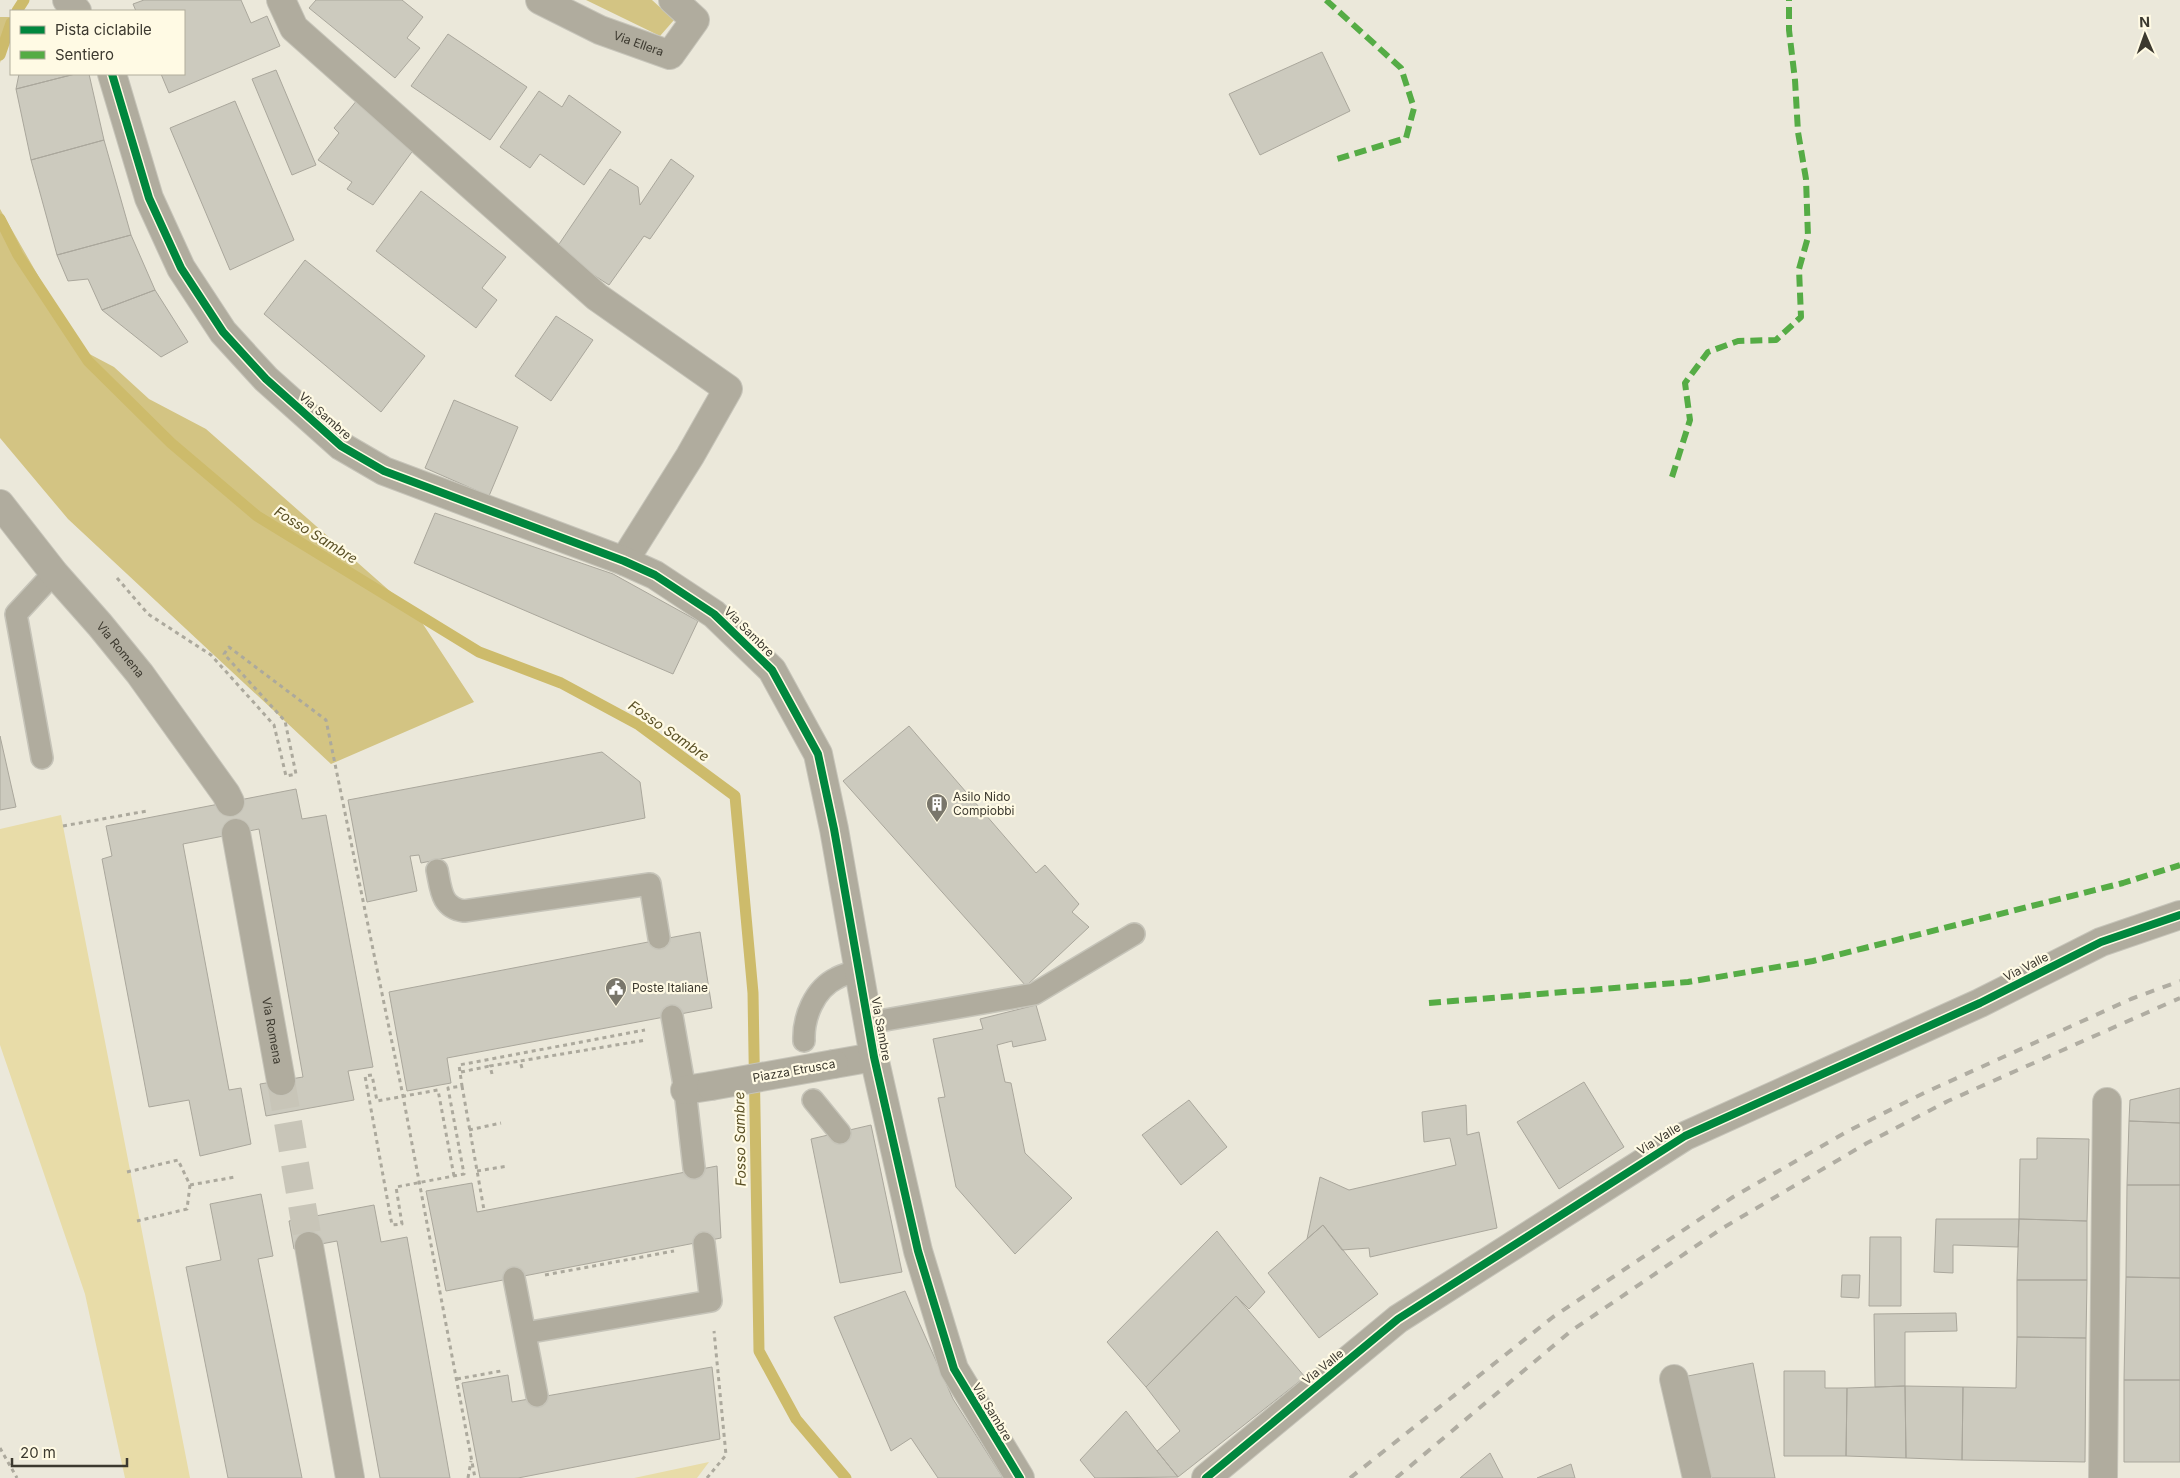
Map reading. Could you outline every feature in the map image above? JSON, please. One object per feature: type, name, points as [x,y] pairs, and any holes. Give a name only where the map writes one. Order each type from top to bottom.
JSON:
[{"type":"street","points":[[67,0],[76,10]]},
{"type":"street","points":[[280,0],[294,28],[597,297],[614,307],[728,389],[690,456],[624,561]]},
{"type":"street","name":"Via Ellera","points":[[540,0],[600,30],[670,55],[695,20],[673,0]]},
{"type":"street","name":"Via Sambre","points":[[112,75],[148,198],[181,268],[223,332],[266,379],[340,446],[384,471],[624,561],[655,575],[714,614],[772,670],[818,754],[834,829],[874,1057],[918,1251],[954,1369],[1020,1478]]},
{"type":"street","name":"Via Romena","points":[[0,504],[54,573],[140,674],[230,802]]},
{"type":"street","name":"Via Romena","points":[[236,833],[281,1081]]},
{"type":"street","name":"Via Valle","points":[[1206,1478],[1398,1320],[1685,1136],[1980,1003],[2101,942],[2180,915]]},
{"type":"street","name":"Piazza Etrusca","points":[[698,1088],[874,1057]]},
{"type":"street","points":[[2103,1478],[2106,1102]]},
{"type":"street","points":[[309,1246],[350,1478]]},
{"type":"street","points":[[1674,1379],[1697,1478]]},
{"type":"lane","points":[[42,758],[16,614],[54,573]]},
{"type":"lane","points":[[437,870],[442,898],[447,905],[455,910],[464,911],[650,884],[659,938]]},
{"type":"lane","points":[[868,1023],[1034,994],[1134,934]]},
{"type":"lane","points":[[804,1041],[804,1029],[810,1007],[820,991],[836,978],[859,970]]},
{"type":"lane","points":[[672,1016],[698,1088],[694,1168]]},
{"type":"lane","points":[[813,1100],[840,1132]]},
{"type":"lane","points":[[525,1333],[711,1301],[704,1244]]},
{"type":"lane","points":[[514,1278],[537,1396]]},
{"type":"path","points":[[117,578],[148,614],[211,656],[274,725],[286,776],[296,774],[285,721],[224,654],[229,647],[326,720],[404,1096],[476,1478]]},
{"type":"path","points":[[63,826],[147,811]]},
{"type":"path","points":[[461,1072],[648,1040],[647,1030],[459,1065],[484,1210]]},
{"type":"path","points":[[520,1061],[522,1068]]},
{"type":"path","points":[[490,1066],[492,1074]]},
{"type":"path","points":[[454,1176],[438,1090],[377,1102],[372,1075],[365,1076],[392,1225],[402,1224],[396,1187],[420,1182],[454,1176],[464,1174],[448,1088],[462,1086]]},
{"type":"path","points":[[470,1130],[501,1123]]},
{"type":"path","points":[[127,1172],[178,1160],[190,1185],[187,1209],[138,1221]]},
{"type":"path","points":[[476,1172],[508,1166]]},
{"type":"path","points":[[190,1185],[234,1177]]},
{"type":"path","points":[[536,1277],[704,1244]]},
{"type":"path","points":[[707,1478],[726,1456],[711,1301]]},
{"type":"path","points":[[457,1379],[510,1370]]},
{"type":"path","points":[[0,1448],[17,1478]]},
{"type":"path","points":[[468,1478],[472,1458]]},
{"type":"shaded area","points":[[586,0],[652,0],[674,20],[660,36]]},
{"type":"shaded area","points":[[0,17],[10,17],[10,28],[0,63]]},
{"type":"shaded area","points":[[0,209],[80,349],[114,367],[149,399],[206,429],[417,615],[474,702],[331,764],[68,519],[0,438]]},
{"type":"shaded area","points":[[61,815],[190,1478],[125,1478],[85,1294],[0,1045],[0,829]]},
{"type":"shaded area","points":[[709,1462],[697,1478],[634,1478]]},
{"type":"building","points":[[144,0],[241,0],[251,23],[267,16],[280,46],[169,93],[161,75],[185,75],[185,10],[136,10],[133,4]]},
{"type":"building","points":[[316,0],[402,0],[423,17],[407,38],[420,48],[395,78],[309,8]]},
{"type":"building","points":[[448,34],[527,87],[490,140],[411,86]]},
{"type":"building","points":[[1322,52],[1350,111],[1260,155],[1229,94]]},
{"type":"building","points":[[276,70],[316,165],[292,175],[252,79]]},
{"type":"building","points":[[19,75],[71,75],[16,89]]},
{"type":"building","points":[[71,75],[89,75],[104,140],[31,160],[16,89]]},
{"type":"building","points":[[539,91],[562,107],[569,95],[621,132],[584,185],[540,154],[530,168],[500,147]]},
{"type":"building","points":[[358,99],[417,145],[373,205],[347,189],[352,182],[318,160],[339,133],[334,128]]},
{"type":"building","points":[[235,101],[294,240],[230,270],[170,128]]},
{"type":"building","points":[[104,140],[131,235],[57,255],[31,160]]},
{"type":"building","points":[[671,159],[694,176],[650,239],[644,236],[609,285],[555,250],[610,169],[638,187],[640,205]]},
{"type":"building","points":[[421,191],[506,257],[482,288],[497,300],[476,328],[376,251]]},
{"type":"building","points":[[131,235],[155,290],[102,310],[88,279],[68,281],[57,255]]},
{"type":"building","points":[[305,260],[425,356],[381,412],[264,314]]},
{"type":"building","points":[[155,290],[188,342],[161,357],[102,310]]},
{"type":"building","points":[[556,316],[593,340],[551,401],[515,376]]},
{"type":"building","points":[[454,400],[518,427],[489,496],[425,468]]},
{"type":"building","points":[[435,513],[613,574],[698,621],[673,674],[414,563]]},
{"type":"building","name":"Asilo Nido Compiobbi","points":[[909,726],[1036,873],[1045,865],[1079,904],[1072,912],[1089,927],[1026,986],[843,781]]},
{"type":"building","points":[[0,736],[16,807],[0,810]]},
{"type":"building","points":[[602,752],[640,782],[645,818],[421,863],[419,855],[410,856],[417,891],[367,902],[348,800]]},
{"type":"building","points":[[296,789],[302,819],[326,815],[373,1067],[348,1071],[354,1100],[266,1116],[260,1084],[303,1077],[259,829],[183,844],[229,1090],[241,1088],[251,1144],[200,1156],[189,1100],[149,1107],[102,859],[112,856],[106,826]]},
{"type":"building","points":[[700,932],[712,1008],[447,1058],[451,1083],[407,1091],[389,992]]},
{"type":"building","points":[[1036,1005],[1046,1040],[1013,1047],[1012,1041],[997,1045],[1005,1082],[1011,1083],[1025,1153],[1072,1198],[1015,1254],[956,1187],[938,1098],[945,1097],[933,1039],[983,1029],[980,1019]]},
{"type":"building","points":[[1584,1082],[1624,1147],[1559,1189],[1517,1122]]},
{"type":"building","points":[[2180,1088],[2180,1123],[2129,1121],[2130,1100]]},
{"type":"building","points":[[1189,1100],[1227,1147],[1181,1185],[1142,1135]]},
{"type":"building","points":[[1466,1105],[1467,1135],[1479,1132],[1497,1228],[1370,1257],[1369,1248],[1342,1250],[1323,1225],[1307,1239],[1320,1177],[1349,1190],[1456,1165],[1450,1138],[1424,1142],[1422,1112]]},
{"type":"building","points":[[2129,1121],[2180,1123],[2180,1185],[2127,1185]]},
{"type":"building","points":[[871,1125],[902,1272],[840,1283],[811,1139]]},
{"type":"building","points":[[2037,1138],[2089,1139],[2087,1221],[2019,1219],[2020,1159],[2037,1159]]},
{"type":"building","points":[[717,1166],[721,1238],[446,1291],[426,1191],[472,1183],[477,1212]]},
{"type":"building","points":[[2127,1185],[2180,1185],[2180,1278],[2126,1277]]},
{"type":"building","points":[[261,1194],[273,1256],[258,1259],[302,1478],[228,1478],[186,1267],[221,1260],[210,1204]]},
{"type":"building","points":[[374,1205],[381,1242],[407,1237],[450,1478],[380,1478],[337,1241],[294,1249],[289,1221]]},
{"type":"building","points":[[1936,1219],[2019,1219],[2018,1247],[1953,1245],[1953,1273],[1934,1272]]},
{"type":"building","points":[[2019,1219],[2087,1221],[2087,1280],[2017,1280]]},
{"type":"building","points":[[1323,1225],[1378,1294],[1319,1338],[1268,1273]]},
{"type":"building","points":[[1217,1231],[1265,1292],[1249,1309],[1236,1296],[1146,1387],[1107,1342]]},
{"type":"building","points":[[1870,1237],[1901,1237],[1901,1306],[1869,1306]]},
{"type":"building","points":[[1842,1275],[1860,1275],[1859,1298],[1841,1297]]},
{"type":"building","points":[[2126,1277],[2180,1278],[2180,1380],[2124,1380]]},
{"type":"building","points":[[2017,1280],[2087,1280],[2086,1338],[2017,1337]]},
{"type":"building","points":[[905,1291],[953,1399],[1003,1478],[938,1478],[911,1438],[891,1451],[834,1317]]},
{"type":"building","points":[[1236,1296],[1305,1377],[1178,1477],[1157,1451],[1180,1431],[1146,1387]]},
{"type":"building","points":[[1956,1313],[1957,1331],[1905,1332],[1905,1386],[1875,1387],[1874,1314]]},
{"type":"building","points":[[2017,1337],[2086,1338],[2085,1462],[1962,1460],[1963,1387],[2016,1388]]},
{"type":"building","points":[[1753,1363],[1775,1478],[1706,1478],[1683,1377]]},
{"type":"building","points":[[712,1367],[720,1439],[518,1478],[480,1478],[462,1383],[508,1375],[512,1402]]},
{"type":"building","points":[[1784,1371],[1825,1371],[1825,1388],[1847,1388],[1846,1456],[1784,1456]]},
{"type":"building","points":[[2124,1380],[2180,1380],[2180,1462],[2124,1462]]},
{"type":"building","points":[[1905,1386],[1906,1458],[1846,1456],[1847,1388]]},
{"type":"building","points":[[1905,1386],[1963,1387],[1962,1460],[1906,1458]]},
{"type":"building","points":[[1126,1411],[1178,1477],[1095,1478],[1080,1460]]},
{"type":"building","points":[[1490,1453],[1503,1478],[1460,1478]]},
{"type":"building","points":[[1571,1464],[1575,1478],[1537,1478]]},
{"type":"waterway","name":"Fosso Sambre","points":[[18,10],[24,0]]},
{"type":"waterway","name":"Fosso Sambre","points":[[0,55],[10,26]]},
{"type":"waterway","name":"Fosso Sambre","points":[[0,219],[18,255],[88,361],[171,443],[257,516],[479,652],[561,683],[639,725],[735,796],[753,993],[759,1351],[796,1419],[846,1478]]},
{"type":"tunnel","points":[[281,1081],[309,1246]]},
{"type":"railway","points":[[1350,1478],[1553,1317],[1733,1197],[1850,1130],[1924,1093],[2131,999],[2180,981]]},
{"type":"railway","points":[[1396,1478],[1571,1331],[1721,1229],[1867,1143],[1948,1101],[2180,998]]},
{"type":"marked path","points":[[1326,0],[1401,68],[1414,108],[1406,138],[1337,159]]},
{"type":"marked path","points":[[1672,477],[1690,420],[1685,383],[1708,352],[1738,341],[1776,340],[1801,317],[1799,269],[1808,237],[1806,179],[1798,132],[1795,80],[1789,30],[1789,0]]},
{"type":"marked path","points":[[1429,1003],[1688,982],[1813,961],[2123,883],[2180,865]]},
{"type":"cycle path","points":[[112,75],[149,198],[181,268],[223,332],[266,379],[341,446],[384,471],[624,561],[655,575],[714,614],[772,670],[818,754],[834,829],[874,1057],[918,1251],[954,1369],[1020,1478]]},
{"type":"cycle path","points":[[1206,1478],[1398,1319],[1685,1136],[1980,1003],[2101,942],[2180,915]]},
{"type":"place","name":"Asilo Nido Compiobbi","points":[[937,823]]},
{"type":"place","name":"Poste Italiane","points":[[616,1007]]}]
